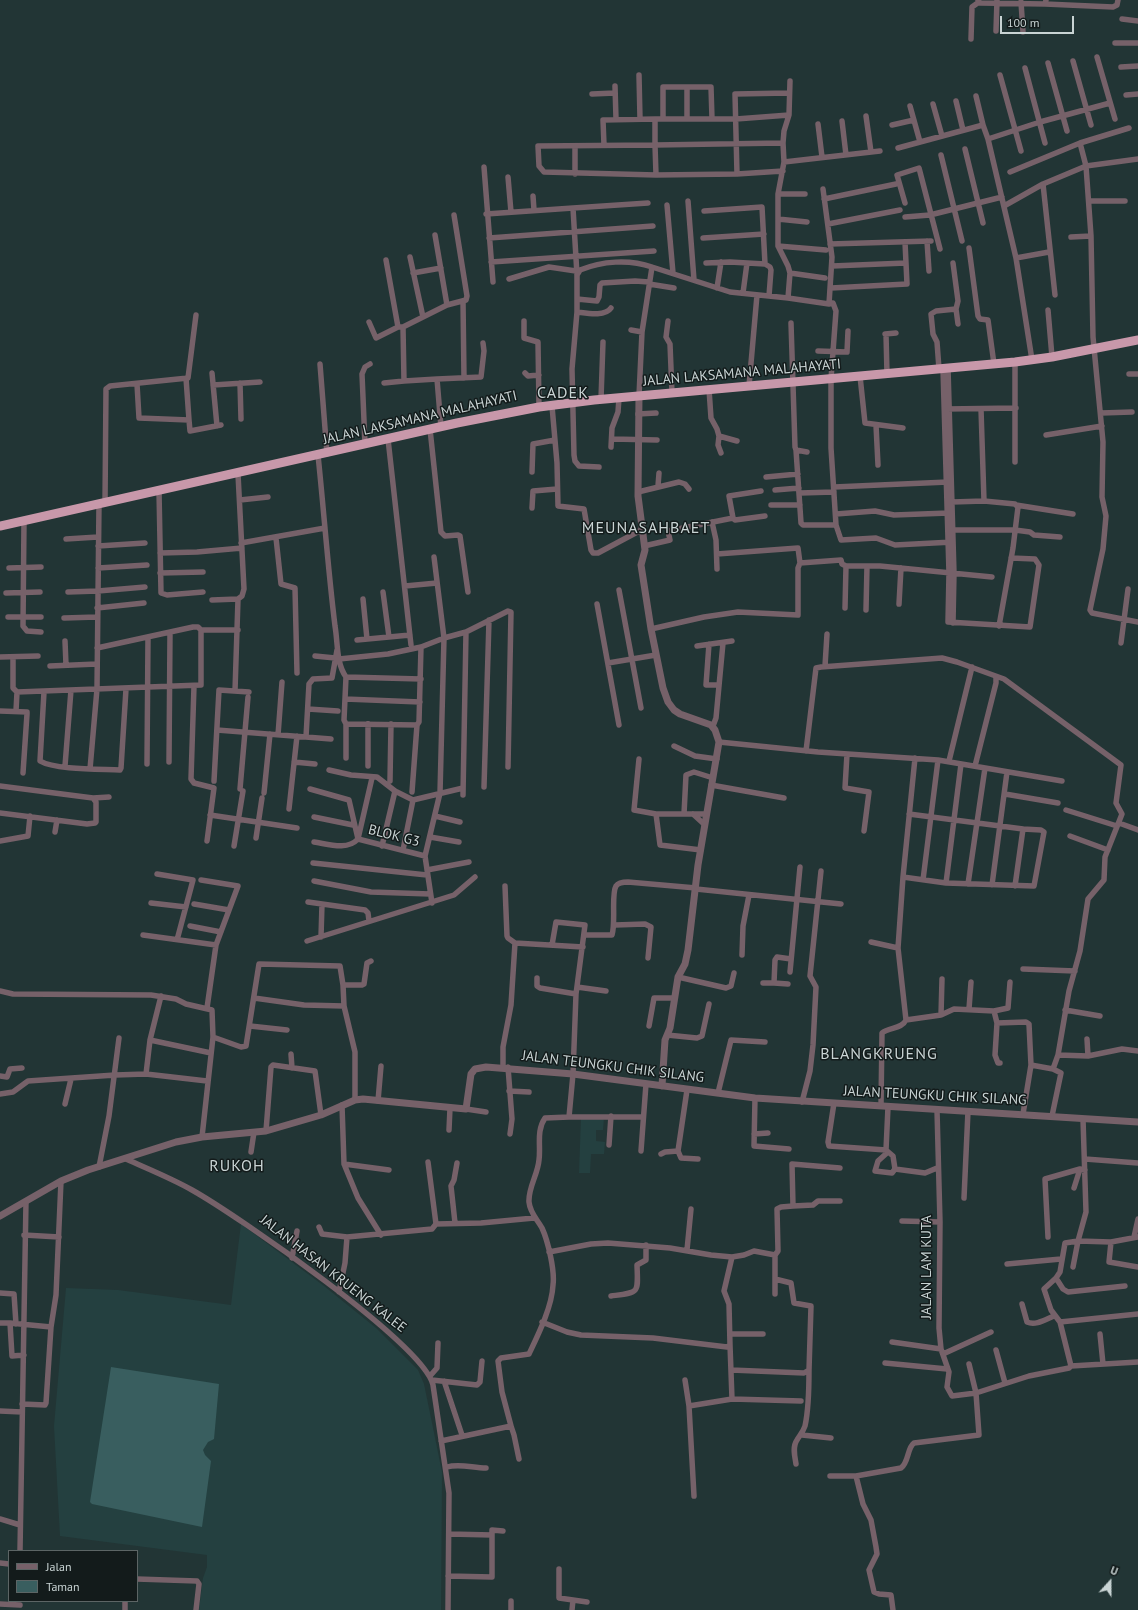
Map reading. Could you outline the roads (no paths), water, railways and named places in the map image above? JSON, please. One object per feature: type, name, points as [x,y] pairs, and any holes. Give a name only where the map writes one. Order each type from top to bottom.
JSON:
[{"type":"highway","name":"JALAN LAKSAMANA MALAHAYATI","points":[[0,526],[238,474],[441,426],[539,407],[601,399],[1015,362],[1052,357],[1138,340]]},
{"type":"street","points":[[971,39],[972,7],[978,1],[980,4],[996,1],[1095,3],[1113,7],[1117,5],[1118,0]]},
{"type":"street","points":[[996,1],[996,31]]},
{"type":"street","points":[[1021,2],[1023,32]]},
{"type":"street","points":[[1122,19],[1138,21]]},
{"type":"street","points":[[1115,43],[1138,42]]},
{"type":"street","points":[[1096,57],[1115,119]]},
{"type":"street","points":[[1073,61],[1091,125]]},
{"type":"street","points":[[1048,63],[1067,131]]},
{"type":"street","points":[[1120,67],[1138,66]]},
{"type":"street","points":[[1025,68],[1045,143]]},
{"type":"street","points":[[639,75],[640,119]]},
{"type":"street","points":[[1000,75],[1021,151]]},
{"type":"street","points":[[788,298],[790,273],[778,246],[778,194],[781,188],[784,162],[784,130],[789,115],[790,81]]},
{"type":"street","points":[[615,86],[616,119]]},
{"type":"street","points":[[663,119],[663,87],[711,86],[712,119]]},
{"type":"street","points":[[687,87],[687,119]]},
{"type":"street","points":[[592,94],[616,93]]},
{"type":"street","points":[[737,174],[735,94],[789,93]]},
{"type":"street","points":[[1126,95],[1138,94]]},
{"type":"street","points":[[976,96],[988,139],[1016,258],[1032,360]]},
{"type":"street","points":[[956,101],[963,130]]},
{"type":"street","points":[[988,139],[1016,129],[1110,103]]},
{"type":"street","points":[[933,104],[942,136]]},
{"type":"street","points":[[910,106],[920,142]]},
{"type":"street","points":[[604,145],[604,120],[736,119],[789,115]]},
{"type":"street","points":[[866,116],[871,152]]},
{"type":"street","points":[[655,119],[656,175]]},
{"type":"street","points":[[892,125],[914,120]]},
{"type":"street","points":[[842,121],[846,155]]},
{"type":"street","points":[[818,124],[822,157]]},
{"type":"street","points":[[898,148],[983,125]]},
{"type":"street","points":[[1010,172],[1080,143],[1129,128]]},
{"type":"street","points":[[783,143],[538,146],[540,166],[544,172],[656,175],[737,174],[783,171]]},
{"type":"street","points":[[1080,143],[1086,166],[1092,236],[1091,303],[1102,426],[1102,497],[1106,516],[1103,548],[1090,610],[1092,613],[1138,622]]},
{"type":"street","points":[[575,146],[575,174]]},
{"type":"street","points":[[965,149],[983,223]]},
{"type":"street","points":[[784,162],[880,151]]},
{"type":"street","points":[[941,155],[962,241]]},
{"type":"street","points":[[1004,206],[1043,184],[1086,166],[1138,159]]},
{"type":"street","points":[[484,167],[486,214],[493,282]]},
{"type":"street","points":[[905,203],[897,175],[919,168],[940,249]]},
{"type":"street","points":[[508,177],[511,212]]},
{"type":"street","points":[[824,199],[896,184]]},
{"type":"street","points":[[1043,184],[1049,252],[1055,295]]},
{"type":"street","points":[[823,189],[832,266],[829,304]]},
{"type":"street","points":[[778,194],[805,194]]},
{"type":"street","points":[[533,196],[534,210]]},
{"type":"street","points":[[905,217],[930,215],[1002,197]]},
{"type":"street","points":[[688,201],[694,280]]},
{"type":"street","points":[[1089,201],[1125,201]]},
{"type":"street","points":[[486,214],[648,203]]},
{"type":"street","points":[[667,205],[673,273]]},
{"type":"street","points":[[704,211],[762,207],[765,264]]},
{"type":"street","points":[[573,208],[577,273],[577,312],[572,369],[575,461],[581,466],[599,467]]},
{"type":"street","points":[[828,224],[900,210]]},
{"type":"street","points":[[369,322],[376,338],[447,305],[466,300],[467,296],[454,215]]},
{"type":"street","points":[[778,219],[807,222]]},
{"type":"street","points":[[489,238],[653,226]]},
{"type":"street","points":[[703,238],[764,234]]},
{"type":"street","points":[[435,235],[447,305]]},
{"type":"street","points":[[1071,237],[1092,236]]},
{"type":"street","points":[[830,244],[929,241],[929,271]]},
{"type":"street","points":[[831,288],[908,284],[905,242]]},
{"type":"street","points":[[778,246],[826,250]]},
{"type":"street","points":[[969,248],[977,314],[980,319],[988,320],[994,364]]},
{"type":"street","points":[[491,262],[654,251]]},
{"type":"street","points":[[1016,258],[1049,252]]},
{"type":"street","points":[[410,257],[422,317]]},
{"type":"street","points":[[386,260],[401,327],[404,381]]},
{"type":"street","points":[[577,273],[582,269],[611,262],[636,262],[730,292],[829,304],[833,303],[836,311],[831,379],[831,448],[836,525],[840,540],[876,538],[895,545],[951,542]]},
{"type":"street","points":[[717,288],[720,262]]},
{"type":"street","points":[[706,263],[720,262],[765,264],[771,270],[768,296]]},
{"type":"street","points":[[743,293],[747,263]]},
{"type":"street","points":[[832,266],[906,263]]},
{"type":"street","points":[[953,263],[958,301],[956,309],[958,324]]},
{"type":"street","points":[[509,279],[550,267],[577,273]]},
{"type":"street","points":[[652,267],[642,332],[638,414],[638,492],[644,546],[644,556],[641,566],[650,629],[663,688],[671,706],[680,714],[713,726]]},
{"type":"street","points":[[414,273],[441,268]]},
{"type":"street","points":[[790,273],[825,278]]},
{"type":"street","points":[[577,299],[597,301],[602,282],[649,283],[674,288]]},
{"type":"street","points":[[749,386],[757,295]]},
{"type":"street","points":[[463,301],[464,378]]},
{"type":"street","points":[[577,312],[607,313],[611,308]]},
{"type":"street","points":[[956,309],[932,312],[931,315],[933,334],[937,342],[943,369],[946,409],[953,623],[1028,628],[1031,625],[1039,565],[1035,560],[1011,558]]},
{"type":"street","points":[[1048,310],[1052,357]]},
{"type":"street","points":[[196,315],[189,375],[186,378],[190,431],[219,425],[212,373]]},
{"type":"street","points":[[524,321],[525,339],[538,342],[539,407]]},
{"type":"street","points":[[668,321],[666,337],[670,344],[672,393]]},
{"type":"street","points":[[791,323],[792,382],[800,490],[800,520],[803,525],[836,525]]},
{"type":"street","points":[[631,330],[642,332]]},
{"type":"street","points":[[818,351],[847,352],[848,332]]},
{"type":"street","points":[[887,374],[885,334],[896,333]]},
{"type":"street","points":[[601,399],[603,342]]},
{"type":"street","points":[[384,383],[481,377],[484,351],[483,343]]},
{"type":"street","points":[[1015,362],[1015,462]]},
{"type":"street","points":[[306,737],[311,680],[332,678],[337,658],[325,528],[320,364]]},
{"type":"street","points":[[365,444],[362,374],[365,367],[370,364]]},
{"type":"street","points":[[525,373],[528,376],[539,375]]},
{"type":"street","points":[[1129,374],[1138,374]]},
{"type":"street","points":[[860,376],[864,422],[868,425],[902,428]]},
{"type":"street","points":[[90,769],[97,689],[98,537],[102,504],[105,392],[110,386],[186,378]]},
{"type":"street","points":[[438,379],[441,426]]},
{"type":"street","points":[[213,385],[260,382]]},
{"type":"street","points":[[240,383],[241,419]]},
{"type":"street","points":[[137,384],[139,418],[189,420]]},
{"type":"street","points":[[709,389],[711,418],[719,436],[718,445],[722,453]]},
{"type":"street","points":[[611,447],[613,423],[618,409],[619,398]]},
{"type":"street","points":[[552,406],[558,507],[584,509],[591,550],[593,553],[598,553],[643,529]]},
{"type":"street","points":[[946,409],[1016,408]]},
{"type":"street","points":[[981,409],[984,501]]},
{"type":"street","points":[[1101,413],[1132,412]]},
{"type":"street","points":[[638,414],[656,413]]},
{"type":"street","points":[[876,425],[878,465]]},
{"type":"street","points":[[1046,435],[1102,426]]},
{"type":"street","points":[[430,429],[441,532],[445,536],[460,536],[468,592]]},
{"type":"street","points":[[719,436],[737,440]]},
{"type":"street","points":[[388,439],[411,645]]},
{"type":"street","points":[[612,439],[657,440]]},
{"type":"street","points":[[532,472],[533,444],[555,440]]},
{"type":"street","points":[[796,450],[807,452]]},
{"type":"street","points":[[658,486],[659,473]]},
{"type":"street","points":[[212,600],[238,599],[242,596],[244,589],[238,474]]},
{"type":"street","points":[[766,477],[798,474]]},
{"type":"street","points":[[775,490],[834,490],[948,482]]},
{"type":"street","points":[[948,482],[952,502],[950,513]]},
{"type":"street","points":[[638,492],[658,486],[682,483],[690,489]]},
{"type":"street","points":[[532,508],[533,491],[557,489]]},
{"type":"street","points":[[159,491],[161,593],[164,595],[203,592]]},
{"type":"street","points":[[733,518],[729,496],[761,491]]},
{"type":"street","points":[[240,500],[268,497]]},
{"type":"street","points":[[952,502],[984,501],[1073,514]]},
{"type":"street","points":[[771,505],[800,505]]},
{"type":"street","points":[[999,626],[1019,509],[1016,505]]},
{"type":"street","points":[[836,514],[875,511],[894,515],[950,513]]},
{"type":"street","points":[[644,546],[670,540],[668,531],[733,518],[735,520],[764,516]]},
{"type":"street","points":[[24,521],[24,626],[26,631],[41,632]]},
{"type":"street","points":[[712,522],[717,554],[717,569]]},
{"type":"street","points":[[160,553],[197,552],[242,545],[325,528]]},
{"type":"street","points":[[950,530],[1015,530],[1030,532],[1034,535],[1060,537]]},
{"type":"street","points":[[66,539],[98,537]]},
{"type":"street","points":[[276,538],[281,584],[295,588],[297,673]]},
{"type":"street","points":[[98,546],[145,543]]},
{"type":"street","points":[[650,629],[730,613],[798,616],[798,568],[800,563],[798,548],[717,554]]},
{"type":"street","points":[[425,856],[440,793],[444,638],[434,557]]},
{"type":"street","points":[[800,563],[841,560],[842,564],[846,566],[901,568],[992,577]]},
{"type":"street","points":[[98,568],[146,565]]},
{"type":"street","points":[[845,608],[846,566]]},
{"type":"street","points":[[866,610],[867,566]]},
{"type":"street","points":[[9,568],[41,567]]},
{"type":"street","points":[[899,604],[901,568]]},
{"type":"street","points":[[160,573],[203,572]]},
{"type":"street","points":[[405,586],[437,583]]},
{"type":"street","points":[[68,592],[98,592],[145,587]]},
{"type":"street","points":[[1121,643],[1128,589]]},
{"type":"street","points":[[619,590],[641,708]]},
{"type":"street","points":[[6,593],[40,592]]},
{"type":"street","points":[[383,592],[389,637]]},
{"type":"street","points":[[235,691],[238,599]]},
{"type":"street","points":[[363,599],[367,639]]},
{"type":"street","points":[[97,608],[144,603]]},
{"type":"street","points":[[597,604],[619,725]]},
{"type":"street","points":[[315,656],[337,658],[388,654],[421,647],[444,638],[466,632],[508,612],[512,613],[508,767]]},
{"type":"street","points":[[8,617],[41,617]]},
{"type":"street","points":[[64,618],[97,617]]},
{"type":"street","points":[[484,787],[489,620]]},
{"type":"street","points":[[97,648],[196,627],[201,630],[238,630]]},
{"type":"street","points":[[16,692],[149,687],[170,688],[201,685],[201,630]]},
{"type":"street","points":[[462,795],[466,632]]},
{"type":"street","points":[[169,762],[170,633]]},
{"type":"street","points":[[825,666],[827,634]]},
{"type":"street","points":[[357,640],[410,635]]},
{"type":"street","points":[[147,764],[149,687],[148,637]]},
{"type":"street","points":[[65,641],[66,666]]},
{"type":"street","points":[[697,646],[732,641]]},
{"type":"street","points":[[662,1086],[664,1046],[678,977],[685,964],[688,950],[706,814],[719,742],[713,726],[716,718],[723,642]]},
{"type":"street","points":[[709,644],[706,685],[719,685]]},
{"type":"street","points":[[412,792],[417,725],[419,722],[421,647]]},
{"type":"street","points":[[608,663],[656,655]]},
{"type":"street","points":[[0,658],[38,656]]},
{"type":"street","points":[[13,658],[13,688],[16,692],[16,712]]},
{"type":"street","points":[[337,658],[346,677],[344,720],[346,724],[346,758]]},
{"type":"street","points":[[806,751],[814,672],[816,668],[825,666],[894,663],[942,658],[972,667],[1006,681],[1121,765],[1116,803],[1122,813],[1108,850],[1104,868],[1104,880],[1088,899],[1080,952],[1065,1010],[1058,1055],[1053,1069]]},
{"type":"street","points":[[50,666],[97,664]]},
{"type":"street","points":[[948,761],[972,667]]},
{"type":"street","points":[[346,677],[421,679]]},
{"type":"street","points":[[975,766],[996,683],[996,677]]},
{"type":"street","points":[[278,735],[282,682]]},
{"type":"street","points":[[194,686],[191,779],[194,782],[214,788],[207,841]]},
{"type":"street","points":[[44,692],[40,761],[44,763],[90,769],[120,770],[122,768],[126,689]]},
{"type":"street","points":[[65,766],[71,690]]},
{"type":"street","points":[[214,781],[219,690],[235,691],[248,695],[239,819],[234,846]]},
{"type":"street","points":[[345,699],[420,702]]},
{"type":"street","points":[[308,709],[338,711]]},
{"type":"street","points":[[0,711],[26,712],[27,714],[23,772]]},
{"type":"street","points":[[346,724],[417,725]]},
{"type":"street","points":[[368,724],[368,766]]},
{"type":"street","points":[[390,781],[391,724]]},
{"type":"street","points":[[217,730],[331,739]]},
{"type":"street","points":[[256,838],[263,795],[270,734]]},
{"type":"street","points":[[289,809],[297,736]]},
{"type":"street","points":[[719,742],[806,751],[948,761],[1062,781]]},
{"type":"street","points":[[674,746],[695,756],[716,759]]},
{"type":"street","points":[[847,754],[845,788],[869,792],[864,831]]},
{"type":"street","points":[[906,1020],[898,948],[903,877],[915,758]]},
{"type":"street","points":[[639,759],[634,810],[656,814],[706,814]]},
{"type":"street","points":[[923,880],[938,760]]},
{"type":"street","points":[[294,762],[315,764]]},
{"type":"street","points":[[946,882],[960,764]]},
{"type":"street","points":[[968,884],[985,768]]},
{"type":"street","points":[[329,770],[378,778],[413,800],[463,788]]},
{"type":"street","points":[[684,814],[686,775],[694,772],[712,782],[784,798]]},
{"type":"street","points":[[992,885],[1007,772]]},
{"type":"street","points":[[314,842],[347,846],[351,845],[358,839],[372,778]]},
{"type":"street","points":[[0,786],[93,798],[109,797]]},
{"type":"street","points":[[310,789],[349,800],[358,839]]},
{"type":"street","points":[[382,846],[395,790]]},
{"type":"street","points":[[1005,794],[1058,803]]},
{"type":"street","points":[[0,813],[95,826],[96,802],[93,798]]},
{"type":"street","points":[[403,850],[413,800]]},
{"type":"street","points":[[1066,810],[1138,830]]},
{"type":"street","points":[[656,814],[660,845],[701,850]]},
{"type":"street","points":[[693,814],[705,824]]},
{"type":"street","points":[[903,877],[968,884],[1015,886],[1035,885],[1044,832],[1041,830],[909,814]]},
{"type":"street","points":[[210,815],[297,828]]},
{"type":"street","points":[[0,841],[28,836],[30,816]]},
{"type":"street","points":[[435,816],[460,822]]},
{"type":"street","points":[[314,817],[354,826]]},
{"type":"street","points":[[55,832],[57,820]]},
{"type":"street","points":[[1015,886],[1023,829]]},
{"type":"street","points":[[1070,836],[1108,850]]},
{"type":"street","points":[[430,837],[459,842]]},
{"type":"street","name":"BLOK G3","points":[[358,839],[425,856],[432,903]]},
{"type":"street","points":[[313,863],[427,873],[468,862]]},
{"type":"street","points":[[790,972],[800,867]]},
{"type":"street","points":[[802,1102],[810,1071],[813,1045],[816,987],[810,976],[821,871]]},
{"type":"street","points":[[157,874],[193,880],[177,940]]},
{"type":"street","points":[[307,941],[454,895],[475,877]]},
{"type":"street","points":[[201,880],[237,885],[238,887],[216,946],[207,1008]]},
{"type":"street","points":[[314,881],[347,889],[371,892],[430,894]]},
{"type":"street","points":[[584,935],[610,936],[614,925],[616,885],[628,882],[841,904]]},
{"type":"street","points":[[505,886],[508,938],[515,943],[583,947]]},
{"type":"street","points":[[742,955],[743,926],[749,895]]},
{"type":"street","points":[[151,902],[186,908]]},
{"type":"street","points":[[308,902],[365,910],[368,913],[369,921]]},
{"type":"street","points":[[194,904],[229,910]]},
{"type":"street","points":[[321,936],[322,904]]},
{"type":"street","points":[[552,945],[556,922],[584,924],[583,947],[576,994],[573,1074],[569,1117]]},
{"type":"street","points":[[614,925],[646,924],[651,927],[648,958]]},
{"type":"street","points":[[190,926],[221,932]]},
{"type":"street","points":[[143,935],[216,946]]},
{"type":"street","points":[[871,942],[898,948]]},
{"type":"street","points":[[510,1134],[512,1119],[503,1047],[511,1005],[515,943]]},
{"type":"street","points":[[774,983],[775,958],[791,959]]},
{"type":"street","points":[[343,985],[363,985],[366,964],[371,961]]},
{"type":"street","points":[[212,1037],[243,1047],[246,1044],[260,964],[340,966],[344,1006],[354,1052],[355,1100]]},
{"type":"street","points":[[1023,969],[1075,971]]},
{"type":"street","points":[[678,977],[726,988],[731,986],[734,972]]},
{"type":"street","points":[[537,978],[537,986],[543,989],[576,994]]},
{"type":"street","points":[[941,1014],[942,979]]},
{"type":"street","points":[[969,1009],[970,982]]},
{"type":"street","points":[[895,1169],[892,1173],[876,1171],[878,1161],[887,1151],[882,1034],[887,1030],[902,1025],[906,1020],[941,1014],[954,1009],[994,1011],[1008,1008],[1010,982]]},
{"type":"street","points":[[763,983],[788,984]]},
{"type":"street","points":[[577,987],[606,991]]},
{"type":"street","points":[[0,991],[13,994],[131,994],[161,996],[176,999],[190,1005],[207,1008],[213,1011],[211,1053],[202,1138]]},
{"type":"street","points":[[146,1074],[150,1040],[161,996]]},
{"type":"street","points":[[254,998],[304,1004],[344,1006]]},
{"type":"street","points":[[649,1026],[654,998],[674,998]]},
{"type":"street","points":[[667,1035],[699,1037],[703,1034],[709,1004]]},
{"type":"street","points":[[1065,1010],[1100,1016]]},
{"type":"street","points":[[994,1011],[997,1023],[995,1055],[998,1063],[1000,1063]]},
{"type":"street","points":[[997,1023],[1028,1023],[1031,1066],[1023,1114]]},
{"type":"street","points":[[250,1026],[287,1030]]},
{"type":"street","points":[[99,1167],[119,1038]]},
{"type":"street","points":[[1087,1039],[1088,1056]]},
{"type":"street","points":[[150,1040],[211,1053]]},
{"type":"street","points":[[718,1093],[731,1040],[765,1042]]},
{"type":"street","points":[[1058,1055],[1088,1056],[1122,1049],[1138,1051]]},
{"type":"street","points":[[291,1054],[292,1068]]},
{"type":"street","points":[[266,1131],[271,1067],[274,1064],[315,1071],[321,1114]]},
{"type":"street","points":[[378,1101],[381,1066]]},
{"type":"street","points":[[1031,1066],[1053,1069],[1061,1073],[1052,1116]]},
{"type":"street","name":"JALAN TEUNGKU CHIK SILANG","points":[[466,1109],[471,1076],[474,1070],[486,1067],[505,1067],[573,1074],[755,1098],[1138,1122]]},
{"type":"street","points":[[0,1076],[7,1077],[10,1069],[22,1068]]},
{"type":"street","points":[[0,1094],[13,1092],[28,1081],[146,1074],[207,1081]]},
{"type":"street","points":[[65,1104],[70,1079]]},
{"type":"street","points":[[641,1151],[646,1084]]},
{"type":"street","points":[[686,1090],[678,1151],[681,1158],[698,1159]]},
{"type":"street","points":[[509,1091],[529,1092]]},
{"type":"street","points":[[755,1098],[754,1144],[756,1147],[789,1149]]},
{"type":"street","points":[[0,1216],[61,1181],[99,1167],[176,1142],[266,1131],[321,1114],[355,1100],[363,1099],[486,1112]]},
{"type":"street","points":[[834,1103],[828,1142],[829,1146],[887,1151],[893,1156],[895,1169]]},
{"type":"street","points":[[342,1105],[344,1164],[358,1198],[381,1235]]},
{"type":"street","points":[[449,1130],[450,1108]]},
{"type":"street","name":"JALAN LAM KUTA","points":[[937,1110],[937,1168],[940,1222],[939,1328],[942,1352],[949,1372],[947,1387],[950,1395],[976,1393]]},
{"type":"street","points":[[964,1198],[968,1111]]},
{"type":"street","points":[[609,1144],[611,1116]]},
{"type":"street","points":[[519,1459],[502,1392],[498,1361],[501,1358],[529,1354],[542,1322],[553,1285],[549,1252],[542,1229],[534,1218],[529,1201],[539,1160],[540,1132],[543,1121],[549,1117],[643,1117]]},
{"type":"street","points":[[1074,1188],[1082,1170],[1084,1159],[1082,1119]]},
{"type":"street","points":[[251,1152],[254,1132]]},
{"type":"street","points":[[754,1134],[768,1133]]},
{"type":"street","points":[[661,1154],[664,1152],[678,1151]]},
{"type":"street","name":"JALAN HASAN KRUENG KALEE","points":[[126,1159],[197,1193],[246,1223],[377,1321],[399,1341],[431,1378]]},
{"type":"street","points":[[1084,1159],[1138,1163]]},
{"type":"street","points":[[319,1227],[322,1234],[347,1237],[432,1229],[436,1224],[428,1162]]},
{"type":"street","points":[[455,1223],[451,1186],[454,1180],[457,1163]]},
{"type":"street","points":[[344,1164],[390,1170]]},
{"type":"street","points":[[793,1206],[792,1164],[840,1168]]},
{"type":"street","points":[[895,1169],[925,1173],[937,1168]]},
{"type":"street","points":[[1048,1237],[1045,1179],[1082,1170]]},
{"type":"street","points":[[1073,1267],[1086,1212],[1082,1170]]},
{"type":"street","points":[[22,1404],[46,1404],[51,1327],[56,1295],[61,1181]]},
{"type":"street","points":[[20,1550],[24,1355],[24,1235],[26,1201]]},
{"type":"street","points":[[775,1294],[775,1255],[778,1251],[777,1209],[781,1206],[812,1206],[818,1201],[840,1201]]},
{"type":"street","points":[[687,1250],[691,1209]]},
{"type":"street","points":[[436,1224],[481,1223],[534,1218]]},
{"type":"street","points":[[1071,1366],[1060,1322],[1054,1316],[1044,1289],[1060,1272],[1061,1259],[1065,1243],[1078,1241],[1111,1242],[1136,1237],[1138,1220]]},
{"type":"street","points":[[902,1221],[940,1222]]},
{"type":"street","points":[[292,1258],[297,1231]]},
{"type":"street","points":[[24,1235],[59,1237]]},
{"type":"street","points":[[339,1292],[345,1263],[347,1237]]},
{"type":"street","points":[[1111,1242],[1110,1263],[1138,1268]]},
{"type":"street","points":[[549,1252],[592,1244],[646,1245],[732,1257],[744,1255],[754,1251],[775,1255]]},
{"type":"street","points":[[611,1296],[636,1291],[638,1287],[637,1265],[646,1260],[646,1245]]},
{"type":"street","points":[[732,1257],[724,1290],[729,1304],[732,1400]]},
{"type":"street","points":[[1007,1264],[1061,1259]]},
{"type":"street","points":[[1056,1278],[1063,1289],[1068,1292],[1125,1286]]},
{"type":"street","points":[[775,1279],[791,1283],[794,1303],[811,1306],[809,1400],[802,1435],[795,1443],[794,1453],[796,1464]]},
{"type":"street","points":[[0,1293],[14,1294],[12,1356],[24,1355]]},
{"type":"street","points":[[1022,1304],[1027,1322],[1034,1324],[1054,1316]]},
{"type":"street","points":[[1060,1322],[1138,1314]]},
{"type":"street","points":[[542,1322],[567,1332],[581,1335],[652,1338],[727,1347],[730,1345]]},
{"type":"street","points":[[0,1323],[51,1327]]},
{"type":"street","points":[[892,1342],[942,1352],[991,1332]]},
{"type":"street","points":[[730,1334],[763,1334]]},
{"type":"street","points":[[1100,1334],[1103,1364]]},
{"type":"street","points":[[438,1343],[437,1368],[431,1378],[449,1493],[448,1610]]},
{"type":"street","points":[[996,1350],[1005,1383]]},
{"type":"street","points":[[431,1378],[444,1381],[479,1384],[482,1361]]},
{"type":"street","points":[[885,1362],[947,1369]]},
{"type":"street","points":[[976,1393],[1029,1376],[1069,1368],[1071,1366],[1138,1362]]},
{"type":"street","points":[[830,1476],[856,1476],[903,1467],[911,1445],[914,1443],[979,1435],[976,1393],[969,1364]]},
{"type":"street","points":[[731,1370],[804,1373],[809,1370]]},
{"type":"street","points":[[685,1380],[689,1406],[694,1496]]},
{"type":"street","points":[[444,1381],[462,1436]]},
{"type":"street","points":[[689,1406],[732,1400],[801,1401]]},
{"type":"street","points":[[0,1411],[22,1412]]},
{"type":"street","points":[[441,1441],[511,1426]]},
{"type":"street","points":[[802,1435],[831,1438]]},
{"type":"street","points":[[446,1467],[458,1464],[470,1468],[486,1468]]},
{"type":"street","points":[[856,1476],[863,1504],[871,1520],[876,1547],[877,1554],[869,1570],[874,1592],[891,1595],[892,1610]]},
{"type":"street","points":[[0,1519],[20,1525]]},
{"type":"street","points":[[448,1576],[492,1577],[492,1530],[503,1531]]},
{"type":"street","points":[[449,1534],[492,1535]]},
{"type":"street","points":[[559,1569],[559,1598],[588,1602]]},
{"type":"street","points":[[138,1579],[197,1581],[199,1584],[196,1610]]},
{"type":"street","points":[[572,1610],[573,1600]]},
{"type":"street","points":[[511,1601],[511,1610]]},
{"type":"street","points":[[0,1604],[20,1606]]},
{"type":"district","name":"CADEK","points":[[563,393]]},
{"type":"district","name":"MEUNASAHBAET","points":[[646,528]]},
{"type":"district","name":"BLANGKRUENG","points":[[879,1054]]},
{"type":"district","name":"RUKOH","points":[[237,1166]]}]
